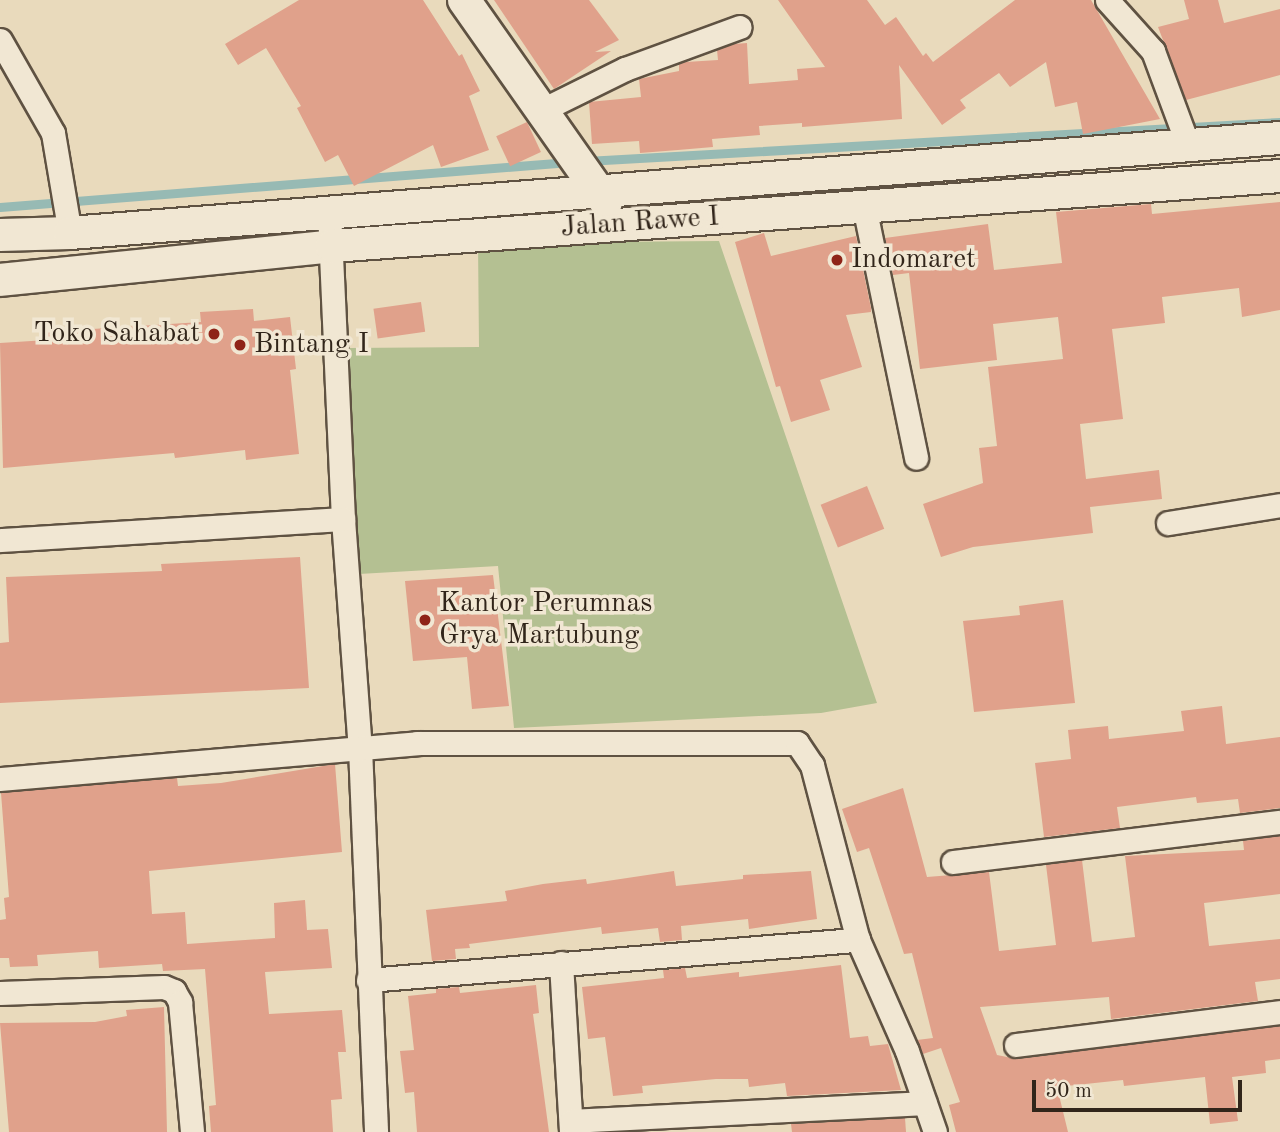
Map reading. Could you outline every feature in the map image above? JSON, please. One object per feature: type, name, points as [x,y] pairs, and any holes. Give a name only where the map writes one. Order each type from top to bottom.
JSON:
[{"type":"main road","points":[[464,0],[622,224]]},
{"type":"main road","name":"Jalan Rawe I","points":[[0,235],[68,213],[329,211],[582,170],[1188,145],[1280,138]]},
{"type":"main road","name":"Jalan Rawe I","points":[[0,280],[332,246],[1280,176]]},
{"type":"street","points":[[1107,0],[1153,51],[1188,145]]},
{"type":"street","points":[[540,111],[625,69],[740,27]]},
{"type":"street","points":[[0,40],[53,133],[68,213]]},
{"type":"street","points":[[864,206],[916,458]]},
{"type":"street","points":[[329,211],[343,519],[360,748],[376,1132]]},
{"type":"street","points":[[1168,523],[1280,505]]},
{"type":"street","points":[[0,540],[343,519]]},
{"type":"street","points":[[0,779],[431,743],[797,743],[812,765],[858,940],[935,1132]]},
{"type":"street","points":[[953,862],[1280,822]]},
{"type":"street","points":[[368,980],[561,962],[858,940]]},
{"type":"street","points":[[561,962],[571,1126],[925,1103]]},
{"type":"street","points":[[0,993],[164,987],[174,991],[180,1002],[192,1132]]},
{"type":"street","points":[[1016,1045],[1280,1012]]},
{"type":"green space","points":[[719,241],[877,703],[821,713],[514,728],[498,566],[359,574],[349,348],[479,347],[478,243]]},
{"type":"building","points":[[299,0],[423,0],[459,56],[462,54],[480,91],[469,96],[489,150],[441,167],[433,145],[354,186],[338,155],[325,162],[297,108],[301,106],[266,48],[238,65],[225,44]]},
{"type":"building","points":[[494,0],[589,0],[619,40],[595,52],[611,51],[554,89]]},
{"type":"building","points":[[778,0],[867,0],[885,25],[896,17],[923,56],[926,53],[933,62],[1015,0],[1091,0],[1160,119],[1083,134],[1077,102],[1055,107],[1046,62],[1010,87],[999,73],[960,100],[966,108],[942,125],[899,65],[902,119],[802,127],[802,123],[759,126],[760,135],[712,139],[713,147],[678,150],[640,153],[639,141],[592,144],[589,102],[641,97],[639,79],[679,71],[679,64],[686,62],[718,60],[717,50],[734,44],[747,43],[749,84],[798,80],[797,69],[825,67]]},
{"type":"building","points":[[1184,0],[1218,0],[1224,23],[1280,9],[1280,75],[1186,100],[1158,27],[1189,19]]},
{"type":"building","points":[[527,122],[541,152],[510,166],[496,136]]},
{"type":"building","points":[[1280,202],[1280,310],[1242,317],[1239,288],[1162,297],[1165,323],[1112,329],[1123,419],[1080,424],[1086,479],[1159,470],[1162,499],[1090,507],[1093,533],[973,547],[941,557],[923,504],[983,483],[979,448],[997,446],[988,367],[1063,359],[1058,317],[993,324],[997,360],[920,369],[909,273],[893,275],[885,238],[988,224],[994,270],[1062,263],[1056,212],[1151,204],[1152,214]]},
{"type":"building","points":[[764,233],[771,256],[856,236],[871,308],[871,312],[846,315],[862,367],[820,380],[830,410],[791,422],[780,386],[776,387],[735,242]]},
{"type":"building","points":[[421,302],[425,332],[378,338],[373,309]]},
{"type":"building","points":[[253,309],[254,321],[290,317],[296,369],[290,370],[299,454],[246,460],[245,450],[175,458],[174,453],[3,468],[0,343],[47,340],[46,332],[201,322],[200,312]]},
{"type":"building","points":[[867,486],[884,529],[838,547],[821,505]]},
{"type":"building","points":[[300,557],[309,688],[0,703],[0,643],[9,642],[6,577],[162,571],[161,564]]},
{"type":"building","points":[[493,575],[509,706],[472,709],[467,657],[413,661],[405,581]]},
{"type":"building","points":[[1063,600],[1075,703],[974,712],[963,621],[1020,615],[1019,606]]},
{"type":"building","points":[[1222,706],[1226,744],[1280,737],[1280,808],[1240,813],[1238,799],[1197,803],[1196,797],[1117,807],[1120,828],[1044,837],[1035,763],[1071,759],[1068,730],[1108,726],[1109,739],[1184,731],[1181,711]]},
{"type":"building","points":[[335,764],[342,852],[149,871],[152,914],[185,912],[187,944],[275,938],[274,903],[305,900],[307,930],[328,929],[332,968],[265,972],[269,1014],[342,1010],[346,1052],[338,1052],[342,1099],[331,1100],[333,1132],[211,1132],[209,1106],[216,1105],[205,969],[163,971],[162,964],[99,968],[98,951],[37,955],[38,966],[10,967],[9,958],[0,958],[0,920],[6,919],[4,898],[9,897],[1,793],[177,778],[178,786],[221,783]]},
{"type":"building","points":[[903,788],[927,877],[989,872],[999,951],[1056,945],[1046,865],[1082,860],[1092,942],[1135,937],[1125,856],[1244,850],[1243,841],[1280,836],[1280,894],[1204,903],[1209,946],[1280,939],[1280,979],[1255,982],[1258,1001],[1111,1019],[1109,997],[980,1007],[997,1055],[1017,1059],[1280,1026],[1280,1059],[1265,1061],[1266,1073],[1232,1077],[1238,1121],[1210,1124],[1205,1077],[1124,1086],[1123,1080],[1057,1087],[1068,1132],[956,1132],[949,1105],[960,1102],[941,1048],[923,1054],[917,1040],[933,1038],[912,953],[904,954],[869,848],[857,852],[842,809]]},
{"type":"building","points":[[674,871],[676,886],[743,879],[743,875],[811,871],[817,919],[749,929],[748,919],[681,926],[682,940],[660,942],[658,928],[602,934],[601,927],[469,944],[470,948],[455,949],[456,959],[432,961],[426,910],[507,901],[505,891],[543,884],[586,879],[587,884]]},
{"type":"building","points":[[841,965],[850,1038],[868,1036],[870,1046],[888,1044],[901,1090],[787,1096],[785,1083],[749,1087],[748,1079],[716,1079],[642,1086],[643,1093],[613,1096],[605,1037],[588,1039],[582,987],[664,978],[663,970],[685,968],[687,978],[739,972],[739,977]]},
{"type":"building","points":[[536,985],[539,1013],[533,1014],[549,1132],[417,1132],[414,1092],[405,1093],[400,1051],[414,1050],[408,996],[459,987],[460,993]]},
{"type":"building","points":[[164,1007],[167,1132],[9,1132],[0,1023],[95,1022],[127,1016],[126,1010]]},
{"type":"building","points":[[905,1118],[906,1132],[792,1132],[791,1124]]},
{"type":"waterway","points":[[586,161],[1280,122]]},
{"type":"waterway","points":[[0,207],[569,162]]},
{"type":"place","name":"Indomaret","points":[[837,260]]},
{"type":"place","name":"Toko Sahabat","points":[[214,334]]},
{"type":"place","name":"Bintang I","points":[[240,345]]},
{"type":"place","name":"Kantor Perumnas Grya Martubung","points":[[425,620]]}]
